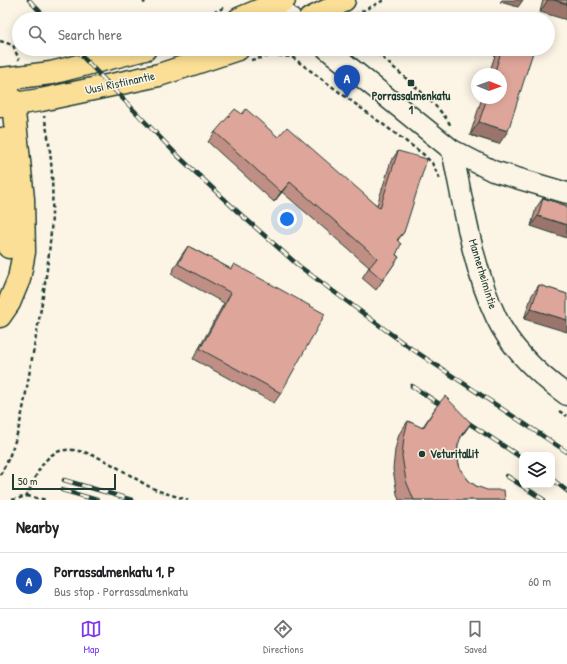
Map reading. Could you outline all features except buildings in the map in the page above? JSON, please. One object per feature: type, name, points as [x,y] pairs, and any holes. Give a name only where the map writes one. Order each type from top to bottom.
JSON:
[{"type":"main road","points":[[237,12],[276,1]]},
{"type":"main road","points":[[324,12],[330,9],[348,8]]},
{"type":"main road","name":"Uusi Ristiinantie","points":[[3,92],[51,73],[118,56]]},
{"type":"main road","name":"Uusi Ristiinantie","points":[[3,92],[41,100],[159,76],[218,56]]},
{"type":"main road","points":[[0,316],[19,279],[24,252],[23,199],[3,92]]},
{"type":"main road","points":[[0,139],[9,222],[9,249],[0,286]]},
{"type":"street","points":[[276,1],[285,12]]},
{"type":"street","points":[[336,56],[452,150],[493,171],[567,193]]},
{"type":"street","name":"Mannerheimintie","points":[[452,150],[477,264],[496,318],[511,342],[532,367],[567,395]]},
{"type":"path","points":[[143,0],[144,4]]},
{"type":"path","points":[[348,8],[384,0]]},
{"type":"path","points":[[0,41],[12,45]]},
{"type":"path","points":[[18,56],[21,63]]},
{"type":"path","points":[[292,56],[423,154]]},
{"type":"path","points":[[380,56],[442,113],[451,126]]},
{"type":"path","points":[[0,475],[10,459],[19,429],[48,273],[53,198],[49,136],[44,116]]},
{"type":"path","points":[[26,496],[38,471],[47,460],[55,453],[67,449],[91,454],[152,488],[188,500]]},
{"type":"path","points":[[12,500],[26,496],[47,500]]},
{"type":"railway","points":[[29,0],[40,12]]},
{"type":"railway","points":[[82,56],[176,154],[299,266],[406,345],[567,452]]},
{"type":"railway","points":[[412,386],[447,409]]},
{"type":"railway","points":[[461,418],[519,456]]},
{"type":"railway","points":[[507,476],[544,500]]},
{"type":"railway","points":[[64,480],[132,500]]},
{"type":"railway","points":[[555,481],[567,491]]},
{"type":"railway","points":[[62,490],[97,500]]},
{"type":"place","name":"Porrassalmenkatu 1","points":[[411,83]]},
{"type":"place","name":"Porrassalmenkatu 1, P","points":[[347,98]]},
{"type":"place","name":"Veturitallit","points":[[422,454]]}]
